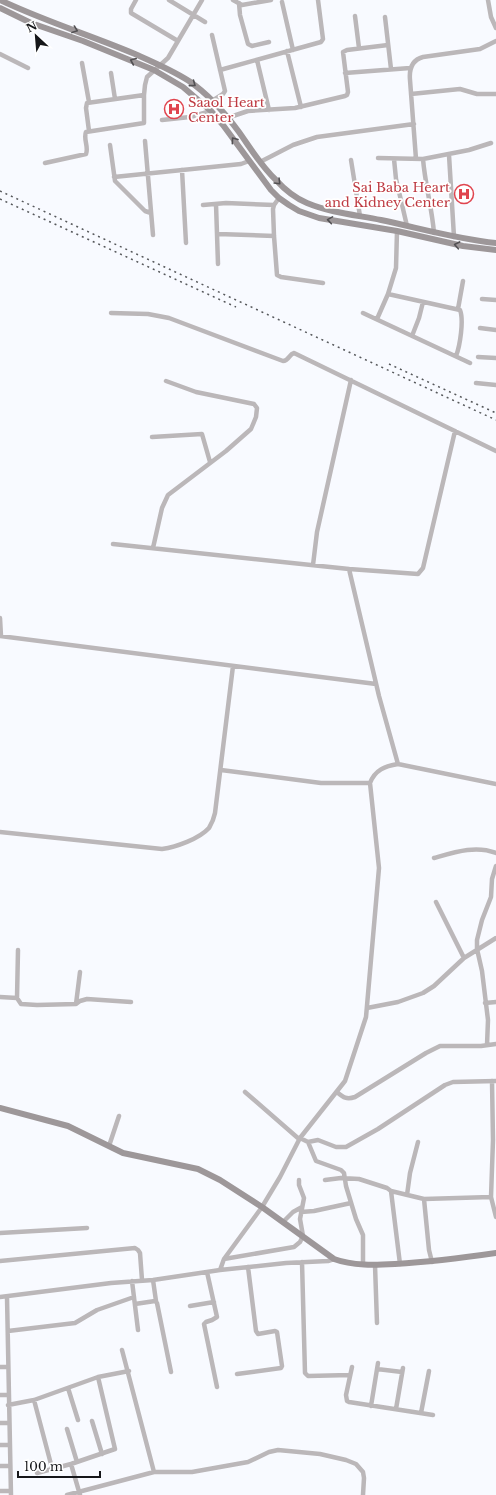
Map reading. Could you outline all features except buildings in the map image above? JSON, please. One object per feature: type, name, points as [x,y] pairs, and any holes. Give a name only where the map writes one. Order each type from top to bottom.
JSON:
[{"type":"main road","points":[[0,0],[35,16],[109,43],[160,66],[188,81],[212,101],[227,118],[275,180],[298,198],[320,208],[407,226],[454,238],[496,243]]},
{"type":"main road","points":[[0,8],[31,23],[76,38],[154,70],[183,87],[211,111],[261,177],[279,198],[299,211],[319,218],[397,231],[463,246],[496,250]]},
{"type":"main road","points":[[0,1108],[68,1126],[123,1153],[198,1169],[220,1180],[262,1207],[334,1259],[344,1262],[375,1265],[400,1264],[432,1262],[496,1253]]},
{"type":"street","points":[[136,0],[131,12],[178,41]]},
{"type":"street","points":[[169,0],[206,22]]},
{"type":"street","points":[[88,131],[144,123],[144,95],[146,81],[154,70],[168,58],[202,0]]},
{"type":"street","points":[[233,0],[248,5],[272,0]]},
{"type":"street","points":[[220,70],[323,41],[318,0]]},
{"type":"street","points":[[488,0],[496,28]]},
{"type":"street","points":[[282,2],[293,50]]},
{"type":"street","points":[[239,3],[240,15],[248,44],[252,46],[269,42]]},
{"type":"street","points":[[355,16],[359,48]]},
{"type":"street","points":[[384,17],[391,69]]},
{"type":"street","points":[[212,35],[225,91],[212,101]]},
{"type":"street","points":[[416,158],[410,68],[416,60],[423,57],[480,49],[496,41]]},
{"type":"street","points":[[227,118],[248,111],[301,107],[347,95],[348,92],[343,52],[359,48],[388,45]]},
{"type":"street","points":[[287,52],[301,107]]},
{"type":"street","points":[[0,54],[28,68]]},
{"type":"street","points":[[257,60],[270,110]]},
{"type":"street","points":[[45,163],[86,154],[85,133],[88,131],[86,105],[89,102],[82,63]]},
{"type":"street","points":[[345,73],[410,68]]},
{"type":"street","points":[[111,73],[115,99]]},
{"type":"street","points":[[411,94],[460,89],[477,94],[496,94]]},
{"type":"street","points":[[89,102],[144,95]]},
{"type":"street","points":[[162,120],[190,117],[211,111]]},
{"type":"street","points":[[260,162],[293,145],[317,136],[414,124]]},
{"type":"street","points":[[145,140],[149,173],[152,235]]},
{"type":"street","points":[[378,158],[423,159],[449,155],[491,143]]},
{"type":"street","points":[[110,145],[114,177],[117,184],[145,211],[151,213]]},
{"type":"street","points":[[449,155],[454,238]]},
{"type":"street","points":[[394,159],[396,179],[407,226]]},
{"type":"street","points":[[423,159],[424,176],[429,196],[434,233]]},
{"type":"street","points":[[351,160],[360,216]]},
{"type":"street","points":[[114,177],[241,164],[249,161]]},
{"type":"street","points":[[182,170],[186,243]]},
{"type":"street","points":[[279,198],[274,205],[276,273],[279,276],[323,283]]},
{"type":"street","points":[[216,204],[218,264]]},
{"type":"street","points":[[203,205],[274,205]]},
{"type":"street","points":[[377,319],[388,294],[396,268],[397,231]]},
{"type":"street","points":[[218,234],[274,236]]},
{"type":"street","points":[[456,356],[462,316],[460,310],[458,309],[462,281]]},
{"type":"street","points":[[388,294],[458,309]]},
{"type":"street","points":[[482,299],[496,300]]},
{"type":"street","points":[[412,336],[423,302]]},
{"type":"street","points":[[111,313],[148,314],[170,318],[283,361],[288,359],[291,354],[294,353],[496,451]]},
{"type":"street","points":[[363,313],[470,363]]},
{"type":"street","points":[[480,328],[496,330]]},
{"type":"street","points":[[478,356],[496,358]]},
{"type":"street","points":[[313,565],[317,532],[351,380]]},
{"type":"street","points":[[153,548],[162,508],[168,495],[251,430],[256,417],[257,408],[256,405],[196,392],[166,381]]},
{"type":"street","points":[[476,383],[496,385]]},
{"type":"street","points":[[113,544],[414,575],[421,572],[455,431]]},
{"type":"street","points":[[152,437],[202,434],[210,462]]},
{"type":"street","points":[[349,569],[376,684],[398,764]]},
{"type":"street","points":[[0,618],[0,636],[376,684]]},
{"type":"street","points":[[0,832],[162,849],[172,847],[200,835],[213,822],[215,813],[233,666]]},
{"type":"street","points":[[220,1270],[224,1259],[262,1207],[280,1177],[300,1137],[336,1093],[347,1077],[366,1017],[379,868],[370,783],[376,773],[383,767],[398,764],[496,784]]},
{"type":"street","points":[[221,770],[321,783],[370,783]]},
{"type":"street","points":[[434,858],[469,850],[484,850],[496,853]]},
{"type":"street","points":[[487,1045],[488,1020],[482,971],[477,949],[479,932],[491,897],[492,878],[496,866]]},
{"type":"street","points":[[436,902],[464,958]]},
{"type":"street","points":[[367,1008],[398,1002],[423,992],[434,986],[464,958],[496,938]]},
{"type":"street","points":[[18,950],[17,998],[22,1004],[37,1006],[76,1004],[86,999],[131,1002]]},
{"type":"street","points":[[76,1004],[80,972]]},
{"type":"street","points":[[0,997],[17,998]]},
{"type":"street","points":[[485,1003],[496,1002]]},
{"type":"street","points":[[336,1093],[347,1099],[354,1097],[440,1046],[481,1046],[496,1044]]},
{"type":"street","points":[[308,1142],[318,1140],[336,1146],[346,1147],[378,1129],[445,1085],[453,1082],[494,1081],[494,1140],[491,1197],[496,1217]]},
{"type":"street","points":[[245,1092],[308,1142],[316,1161],[341,1170],[344,1173],[344,1179],[351,1203],[363,1235],[363,1264]]},
{"type":"street","points":[[109,1146],[119,1116]]},
{"type":"street","points":[[406,1195],[418,1142]]},
{"type":"street","points":[[325,1180],[359,1179],[387,1188],[391,1191],[424,1199],[491,1197]]},
{"type":"street","points":[[224,1259],[294,1247],[300,1242],[303,1236],[300,1219],[304,1198],[299,1185],[299,1180]]},
{"type":"street","points":[[391,1191],[400,1264]]},
{"type":"street","points":[[424,1199],[429,1250],[432,1262]]},
{"type":"street","points":[[283,1222],[293,1212],[302,1209],[314,1211],[351,1203]]},
{"type":"street","points":[[0,1233],[87,1228]]},
{"type":"street","points":[[0,1261],[135,1248],[140,1253],[142,1280]]},
{"type":"street","points":[[0,1297],[30,1292],[76,1289],[132,1281],[153,1280],[220,1270],[328,1261],[334,1259]]},
{"type":"street","points":[[302,1262],[305,1373],[308,1376],[350,1375]]},
{"type":"street","points":[[375,1265],[377,1323]]},
{"type":"street","points":[[237,1374],[282,1367],[277,1332],[275,1331],[258,1334],[256,1331],[248,1267]]},
{"type":"street","points":[[208,1272],[217,1317],[204,1324],[217,1387]]},
{"type":"street","points":[[153,1280],[171,1372]]},
{"type":"street","points":[[132,1281],[138,1330]]},
{"type":"street","points":[[0,1491],[11,1493],[8,1405],[7,1297]]},
{"type":"street","points":[[8,1331],[75,1323],[97,1310],[134,1297]]},
{"type":"street","points":[[135,1304],[156,1301]]},
{"type":"street","points":[[190,1306],[214,1302]]},
{"type":"street","points":[[122,1350],[129,1371],[154,1472]]},
{"type":"street","points":[[371,1406],[378,1363]]},
{"type":"street","points":[[0,1367],[8,1366]]},
{"type":"street","points":[[352,1367],[346,1395],[347,1401],[353,1404],[433,1415]]},
{"type":"street","points":[[377,1369],[402,1370],[396,1409]]},
{"type":"street","points":[[8,1405],[34,1400],[98,1377],[129,1371]]},
{"type":"street","points":[[421,1413],[429,1371]]},
{"type":"street","points":[[37,1473],[102,1454],[113,1450],[115,1447],[98,1377]]},
{"type":"street","points":[[68,1388],[78,1420]]},
{"type":"street","points":[[0,1395],[8,1395]]},
{"type":"street","points":[[34,1400],[52,1468]]},
{"type":"street","points":[[92,1421],[102,1454]]},
{"type":"street","points":[[0,1423],[9,1423]]},
{"type":"street","points":[[67,1429],[77,1462]]},
{"type":"street","points":[[0,1445],[9,1445]]},
{"type":"street","points":[[67,1495],[154,1472],[199,1471],[248,1462],[269,1452],[278,1450],[320,1454],[346,1460],[360,1467],[364,1478],[363,1495]]},
{"type":"street","points":[[72,1464],[79,1493]]},
{"type":"street","points":[[0,1466],[10,1466]]},
{"type":"railway","points":[[0,191],[496,420]]},
{"type":"railway","points":[[0,199],[236,307]]},
{"type":"railway","points":[[389,364],[496,413]]},
{"type":"place","name":"Saaol Heart Center","points":[[174,109]]},
{"type":"place","name":"Sai Baba Heart and Kidney Center","points":[[464,194]]}]
